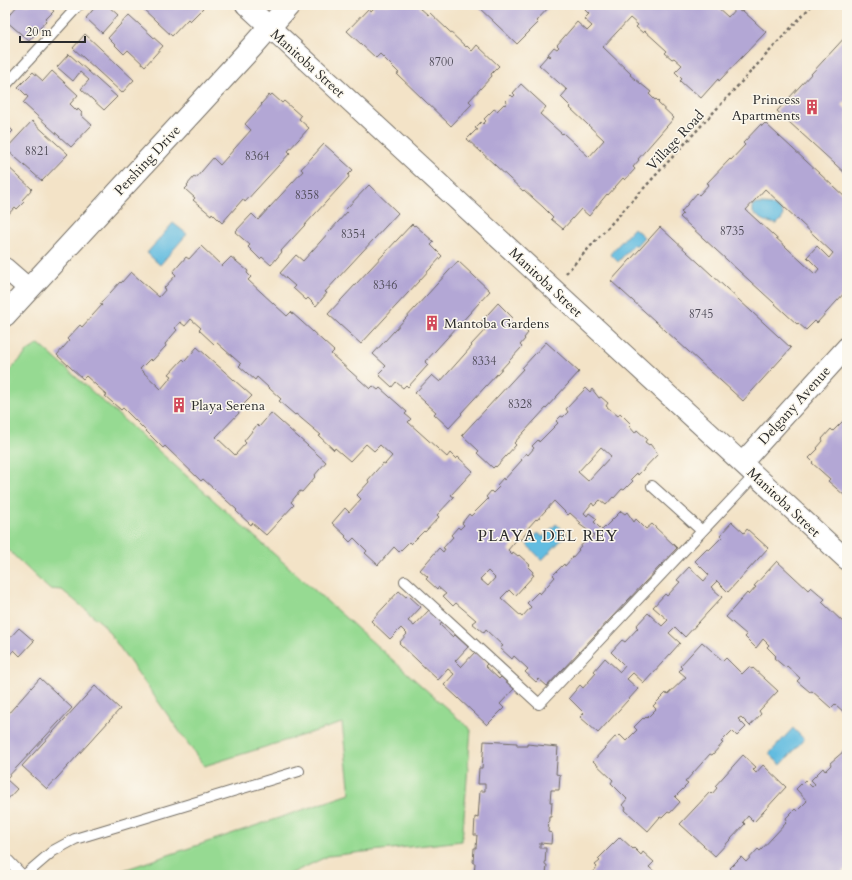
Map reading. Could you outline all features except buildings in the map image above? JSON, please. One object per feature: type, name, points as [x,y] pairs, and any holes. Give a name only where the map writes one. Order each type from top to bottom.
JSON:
[{"type":"main road","name":"Pershing Drive","points":[[5,315],[28,288],[289,5]]},
{"type":"street","name":"Manitoba Street","points":[[246,5],[847,560]]},
{"type":"street","points":[[5,268],[28,288]]},
{"type":"street","name":"Delgany Avenue","points":[[748,469],[847,347]]},
{"type":"lane","points":[[5,86],[79,5]]},
{"type":"lane","points":[[405,580],[539,704],[702,531],[748,469]]},
{"type":"lane","points":[[652,486],[702,531]]},
{"type":"lane","points":[[25,875],[52,851],[75,840],[299,771]]},
{"type":"lane","points":[[5,857],[22,875]]},
{"type":"path","name":"Village Road","points":[[552,288],[812,5]]},
{"type":"green space","points":[[39,344],[471,730],[462,841],[328,856],[288,875],[109,875],[350,794],[342,723],[204,766],[103,624],[62,590],[49,589],[5,547],[5,376],[29,350]]},
{"type":"water","points":[[768,204],[775,206],[783,213],[782,219],[777,224],[761,219],[753,213],[753,205]]},
{"type":"water","points":[[173,223],[187,234],[160,265],[147,253]]},
{"type":"water","points":[[634,228],[644,237],[636,246],[634,244],[618,262],[610,254]]},
{"type":"water","points":[[556,524],[567,534],[542,560],[527,545],[538,533],[543,537]]},
{"type":"water","points":[[793,728],[804,739],[781,765],[769,754]]},
{"type":"place","name":"Princess Apartments","points":[[812,107]]},
{"type":"place","name":"Mantoba Gardens","points":[[432,323]]},
{"type":"place","name":"Playa Serena","points":[[179,405]]},
{"type":"district","name":"PLAYA DEL REY","points":[[548,535]]}]
